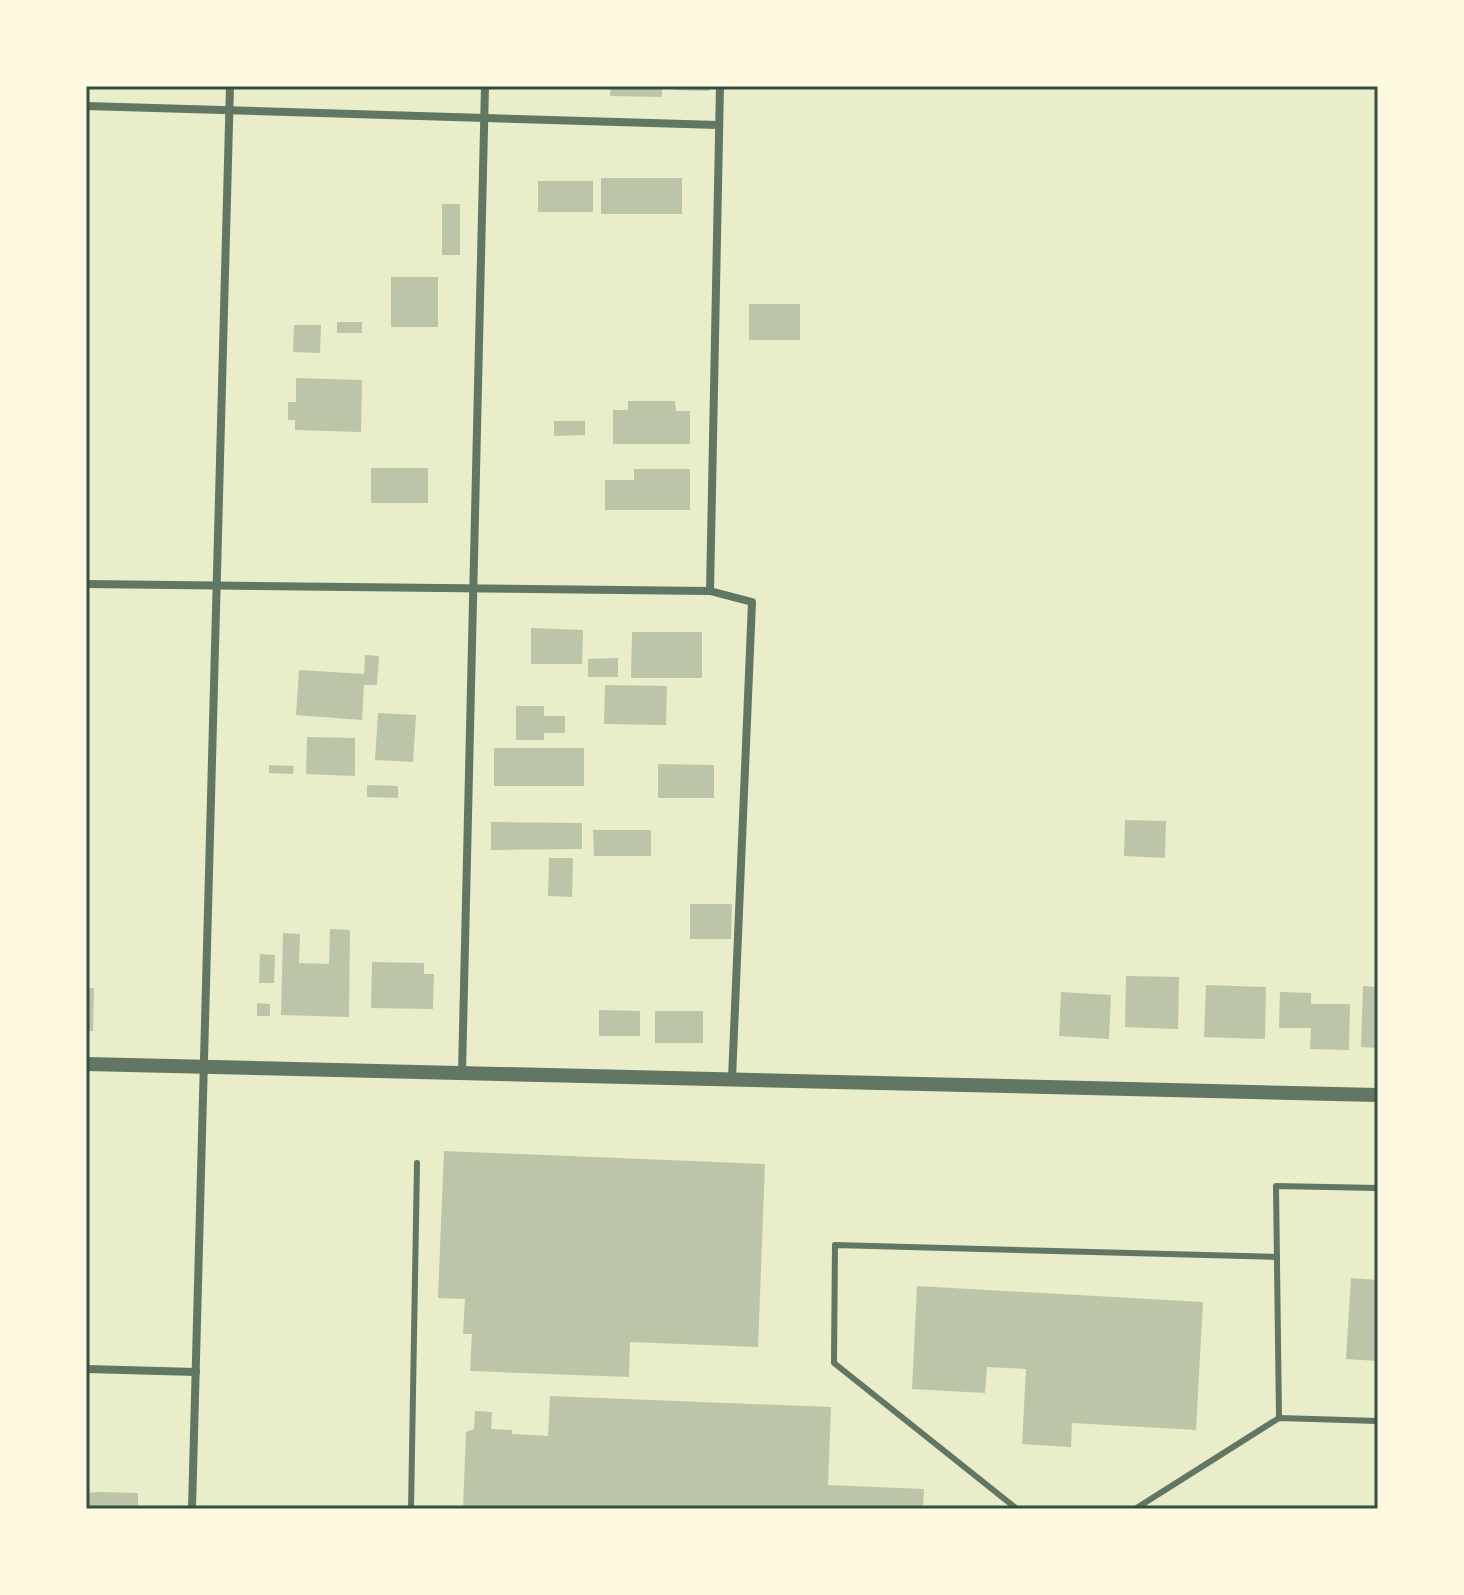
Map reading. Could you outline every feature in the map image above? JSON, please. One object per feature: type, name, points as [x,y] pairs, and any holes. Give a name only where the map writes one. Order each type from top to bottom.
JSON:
[{"type":"street","points":[[192,1509],[230,86]]},
{"type":"street","points":[[462,1073],[485,86]]},
{"type":"street","points":[[710,591],[720,86]]},
{"type":"street","points":[[86,106],[718,125]]},
{"type":"street","points":[[86,584],[710,591],[752,602],[732,1079]]},
{"type":"street","points":[[86,1064],[1378,1095]]},
{"type":"street","points":[[86,1369],[196,1372]]},
{"type":"lane","points":[[411,1509],[417,1163]]},
{"type":"lane","points":[[1279,1418],[1276,1186],[1378,1188]]},
{"type":"lane","points":[[1017,1509],[834,1363],[835,1245],[1277,1257]]},
{"type":"lane","points":[[1135,1509],[1279,1418],[1378,1421]]},
{"type":"building","points":[[611,86],[662,86],[662,97],[610,96]]},
{"type":"building","points":[[675,86],[709,86],[709,91],[675,90]]},
{"type":"building","points":[[601,178],[682,178],[682,214],[601,214]]},
{"type":"building","points":[[538,181],[593,181],[593,212],[538,212]]},
{"type":"building","points":[[442,204],[460,204],[460,255],[442,255]]},
{"type":"building","points":[[391,277],[438,277],[438,327],[391,327]]},
{"type":"building","points":[[749,304],[800,304],[800,340],[749,340]]},
{"type":"building","points":[[337,322],[362,322],[362,333],[337,333]]},
{"type":"building","points":[[294,325],[321,325],[320,353],[293,352]]},
{"type":"building","points":[[296,378],[362,380],[361,432],[295,430],[295,420],[288,420],[288,402],[296,402]]},
{"type":"building","points":[[628,401],[675,401],[676,411],[690,411],[690,444],[613,444],[613,410],[628,410]]},
{"type":"building","points":[[554,421],[585,421],[585,435],[554,436]]},
{"type":"building","points":[[371,468],[428,468],[428,503],[371,503]]},
{"type":"building","points":[[634,469],[690,469],[690,510],[605,510],[605,480],[634,480]]},
{"type":"building","points":[[531,628],[583,630],[582,664],[531,664]]},
{"type":"building","points":[[632,632],[702,632],[702,678],[631,678]]},
{"type":"building","points":[[365,655],[379,656],[377,685],[364,685],[362,720],[296,715],[299,670],[364,674]]},
{"type":"building","points":[[618,658],[618,677],[588,677],[588,659]]},
{"type":"building","points":[[605,685],[667,686],[666,725],[604,724]]},
{"type":"building","points":[[516,706],[544,706],[544,716],[565,716],[565,733],[544,733],[544,740],[516,740]]},
{"type":"building","points":[[378,713],[416,715],[413,762],[375,760]]},
{"type":"building","points":[[307,737],[355,738],[355,776],[306,774]]},
{"type":"building","points":[[494,748],[584,748],[584,786],[494,786]]},
{"type":"building","points":[[658,764],[714,765],[714,798],[658,798]]},
{"type":"building","points":[[269,765],[294,766],[293,774],[269,773]]},
{"type":"building","points":[[367,785],[398,786],[398,798],[367,797]]},
{"type":"building","points":[[1125,820],[1166,821],[1165,858],[1124,856]]},
{"type":"building","points":[[491,822],[582,823],[582,849],[491,850]]},
{"type":"building","points":[[593,830],[651,830],[651,856],[594,856]]},
{"type":"building","points":[[549,858],[573,858],[572,897],[548,896]]},
{"type":"building","points":[[690,904],[732,904],[731,939],[690,939]]},
{"type":"building","points":[[330,929],[350,930],[349,1017],[281,1015],[283,933],[300,934],[299,963],[329,964]]},
{"type":"building","points":[[260,954],[275,955],[274,983],[259,983]]},
{"type":"building","points":[[372,962],[424,963],[424,974],[434,974],[433,1009],[371,1008]]},
{"type":"building","points":[[1126,976],[1179,977],[1178,1029],[1125,1027]]},
{"type":"building","points":[[1206,985],[1266,987],[1265,1039],[1204,1037]]},
{"type":"building","points":[[1363,986],[1378,987],[1378,1048],[1361,1047]]},
{"type":"building","points":[[86,988],[94,988],[93,1031],[86,1031]]},
{"type":"building","points":[[1061,992],[1111,995],[1109,1039],[1059,1036]]},
{"type":"building","points":[[1280,992],[1311,993],[1311,1004],[1350,1004],[1349,1050],[1310,1049],[1311,1028],[1279,1028]]},
{"type":"building","points":[[257,1003],[270,1004],[270,1016],[257,1016]]},
{"type":"building","points":[[599,1010],[640,1011],[640,1036],[599,1036]]},
{"type":"building","points":[[655,1011],[703,1011],[703,1043],[655,1043]]},
{"type":"building","points":[[444,1151],[765,1164],[758,1347],[630,1342],[629,1377],[470,1371],[472,1334],[463,1334],[465,1299],[438,1298]]},
{"type":"building","points":[[1351,1278],[1378,1280],[1378,1361],[1346,1359]]},
{"type":"building","points":[[917,1286],[1203,1302],[1196,1430],[1072,1423],[1071,1447],[1022,1444],[1026,1369],[987,1367],[985,1393],[912,1389]]},
{"type":"building","points":[[550,1396],[831,1407],[828,1485],[924,1489],[923,1509],[463,1509],[466,1432],[474,1429],[475,1411],[492,1412],[491,1429],[512,1430],[512,1434],[548,1436]]},
{"type":"building","points":[[86,1493],[138,1493],[138,1509],[86,1509]]}]
